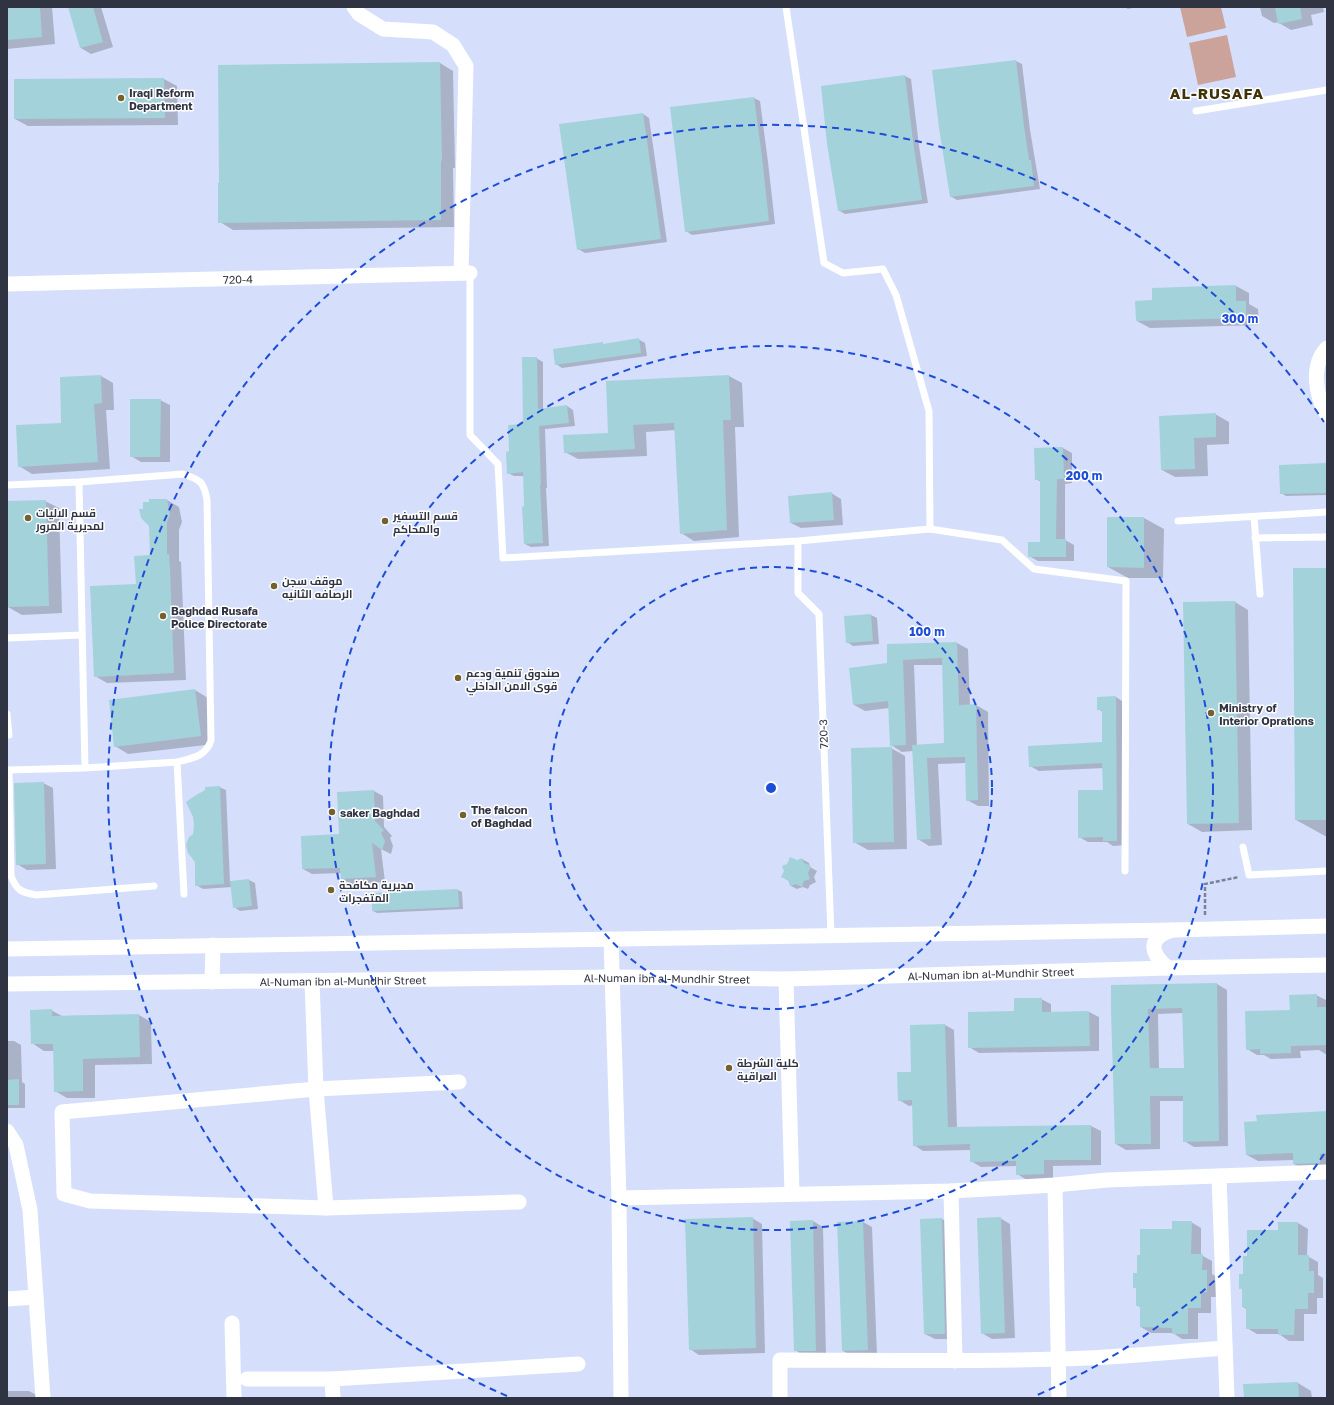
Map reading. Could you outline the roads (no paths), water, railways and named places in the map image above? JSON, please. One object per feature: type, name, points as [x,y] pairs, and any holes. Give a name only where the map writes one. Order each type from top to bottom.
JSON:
[{"type":"street","points":[[354,7],[359,14],[383,29],[433,32],[453,45],[466,66],[465,273]]},
{"type":"street","name":"720-4","points":[[7,284],[465,273]]},
{"type":"street","points":[[1327,348],[1320,357],[1316,374],[1323,408],[1327,416]]},
{"type":"street","points":[[7,949],[1173,930],[1327,926]]},
{"type":"street","points":[[1168,968],[1155,955],[1154,947],[1156,939],[1173,930]]},
{"type":"street","points":[[611,939],[618,1198],[621,1398]]},
{"type":"street","points":[[212,982],[213,946]]},
{"type":"street","name":"Al-Numan ibn al-Mundhir Street","points":[[7,984],[613,977],[786,979],[1327,965]]},
{"type":"street","points":[[786,979],[792,1193]]},
{"type":"street","points":[[312,981],[316,1089],[326,1208]]},
{"type":"street","points":[[459,1082],[316,1089],[62,1112],[64,1194],[90,1201],[326,1208],[519,1202]]},
{"type":"street","points":[[7,1131],[16,1145],[30,1210],[43,1398]]},
{"type":"street","points":[[618,1198],[792,1193],[951,1191],[1055,1185],[1107,1180],[1327,1172]]},
{"type":"street","points":[[1218,1176],[1227,1398]]},
{"type":"street","points":[[1055,1185],[1059,1398]]},
{"type":"street","points":[[951,1191],[956,1361]]},
{"type":"street","points":[[7,1298],[36,1297]]},
{"type":"street","points":[[232,1323],[234,1398]]},
{"type":"street","points":[[780,1398],[780,1360],[956,1361],[1058,1359],[1111,1357],[1225,1348]]},
{"type":"street","points":[[246,1379],[332,1380],[578,1364]]},
{"type":"street","points":[[332,1380],[333,1398]]},
{"type":"lane","points":[[786,7],[824,263],[843,273],[883,269],[896,295],[929,411],[930,529]]},
{"type":"lane","points":[[1196,111],[1327,90]]},
{"type":"lane","points":[[465,273],[470,435],[498,464],[503,558],[798,541],[930,529],[1002,540],[1034,569],[1126,581],[1125,871]]},
{"type":"lane","points":[[7,485],[79,482],[183,474],[196,478],[204,486],[207,500],[211,741],[208,749],[199,756],[177,762],[85,768],[8,770],[11,876],[14,885],[22,892],[36,895],[154,886]]},
{"type":"lane","points":[[79,482],[85,768]]},
{"type":"lane","points":[[1178,521],[1327,512]]},
{"type":"lane","points":[[1254,517],[1260,594]]},
{"type":"lane","points":[[1255,538],[1327,537]]},
{"type":"lane","name":"720-3","points":[[798,541],[798,593],[819,614],[831,935]]},
{"type":"lane","points":[[7,638],[82,636]]},
{"type":"lane","points":[[7,714],[9,735]]},
{"type":"lane","points":[[177,762],[184,894]]},
{"type":"lane","points":[[1243,847],[1249,875],[1327,872]]},
{"type":"place","name":"Iraqi Reform Department","points":[[121,98]]},
{"type":"place","name":"قسم الاليات لمديرية المرور","points":[[28,518]]},
{"type":"place","name":"قسم التسفير والمحاكم","points":[[385,521]]},
{"type":"place","name":"موقف سجن الرصافه الثانيه","points":[[274,586]]},
{"type":"place","name":"Baghdad Rusafa Police Directorate","points":[[163,616]]},
{"type":"place","name":"صندوق تنمية ودعم قوى الامن الداخلي","points":[[458,678]]},
{"type":"place","name":"Ministry of Interior Oprations","points":[[1211,713]]},
{"type":"place","name":"saker Baghdad","points":[[332,812]]},
{"type":"place","name":"The falcon of Baghdad","points":[[463,815]]},
{"type":"place","name":"مديرية مكافحة المتفجرات","points":[[331,890]]},
{"type":"place","name":"كلية الشرطة العراقية","points":[[729,1068]]},
{"type":"district","name":"AL-RUSAFA","points":[[1217,93]]}]
